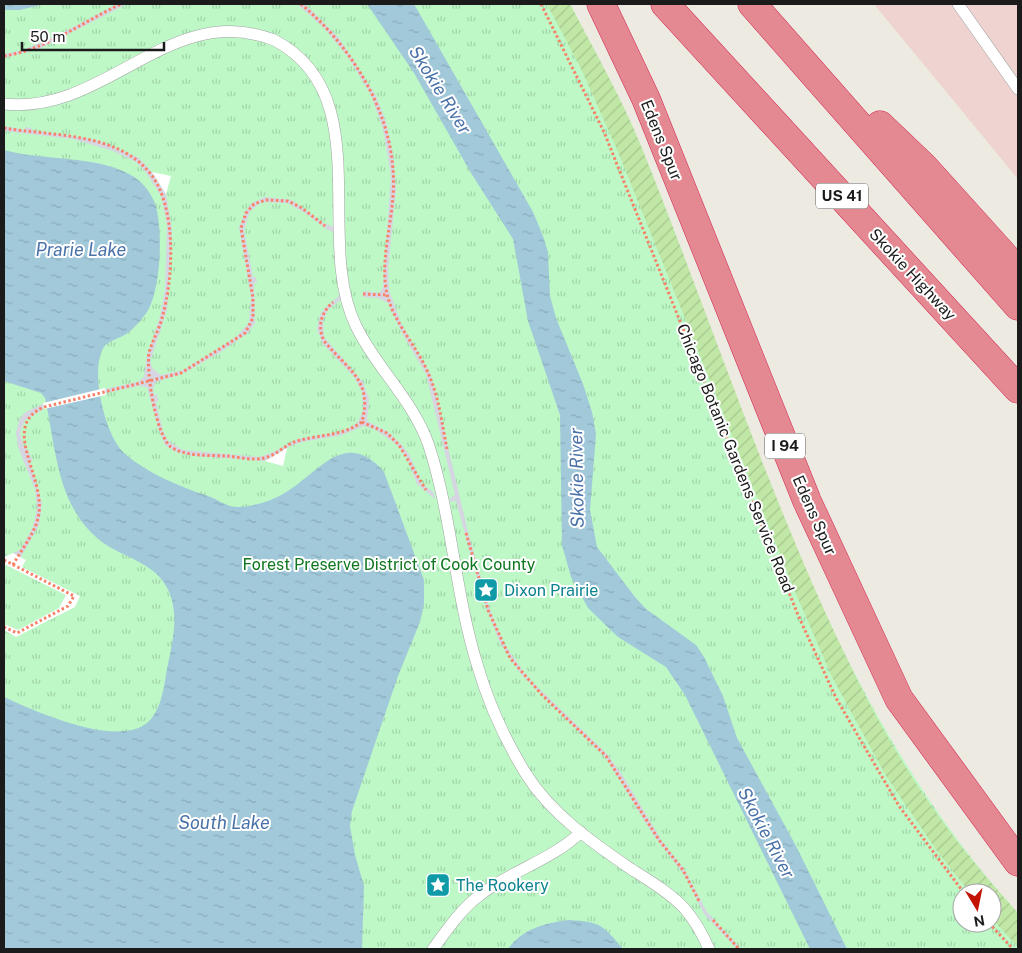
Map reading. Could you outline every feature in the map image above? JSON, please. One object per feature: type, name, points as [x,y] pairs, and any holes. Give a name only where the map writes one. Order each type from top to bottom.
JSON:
[{"type":"highway","name":"Edens Spur","points":[[600,4],[646,99],[807,501],[899,699],[1018,862]]},
{"type":"highway","name":"Skokie Highway","points":[[666,4],[1018,389]]},
{"type":"highway","points":[[752,4],[924,167],[1018,271]]},
{"type":"highway","points":[[752,4],[1018,306]]},
{"type":"lane","points":[[958,4],[1018,89]]},
{"type":"lane","points":[[4,104],[32,104],[54,100],[100,80],[171,38],[187,31],[226,27],[265,36],[294,53],[318,80],[326,96],[334,128],[344,285],[354,323],[377,362],[417,419],[428,443],[442,498],[474,654],[488,697],[502,728],[529,778],[560,814],[581,832],[668,894],[686,910],[710,949]]},
{"type":"lane","points":[[433,949],[480,894],[558,850],[581,832]]},
{"type":"path","points":[[4,56],[50,42],[122,4]]},
{"type":"path","points":[[301,4],[323,24],[345,50],[373,95],[384,124],[394,179],[386,272],[388,296],[399,324],[429,375],[448,454]]},
{"type":"path","name":"Chicago Botanic Gardens Service Road","points":[[541,4],[604,132],[798,615],[836,698],[899,806],[957,883]]},
{"type":"path","points":[[4,128],[81,138],[115,149],[137,160],[149,172],[162,191],[170,231],[168,280],[163,317],[149,355],[150,380],[161,432],[172,448],[187,453],[262,459],[291,443],[342,433],[362,422]]},
{"type":"path","points":[[21,423],[33,410],[181,373],[236,340],[249,329],[253,318],[254,298],[242,228],[246,213],[254,204],[266,200],[288,202],[302,208],[328,228],[340,229]]},
{"type":"path","points":[[363,294],[388,296]]},
{"type":"path","points":[[336,300],[322,316],[320,334],[360,383],[366,398],[362,422]]},
{"type":"path","points":[[362,422],[387,433],[399,445],[409,458],[422,486],[429,493]]},
{"type":"path","points":[[13,565],[30,538],[39,513],[36,486],[20,444]]},
{"type":"path","points":[[465,529],[488,610],[510,658],[542,695],[606,756],[659,840],[683,870],[702,906]]},
{"type":"path","points":[[4,560],[74,596],[68,606],[16,633],[4,627]]},
{"type":"path","points":[[711,919],[739,949]]},
{"type":"path","points":[[998,933],[1013,949]]},
{"type":"shaded area","points":[[117,4],[127,4],[41,48],[4,58],[4,54],[23,50],[58,35]]},
{"type":"shaded area","points":[[297,4],[305,4],[339,38],[376,96],[386,122],[393,155],[396,189],[388,269],[389,290],[401,323],[431,375],[468,532],[490,610],[503,642],[526,676],[607,754],[623,776],[662,841],[684,869],[707,912],[741,949],[737,949],[704,914],[686,877],[652,833],[606,758],[521,674],[500,643],[482,596],[456,501],[450,502],[450,498],[455,495],[426,374],[402,333],[388,303],[378,298],[363,297],[363,291],[379,293],[383,288],[391,175],[383,129],[371,95],[348,57],[324,28]]},
{"type":"shaded area","points":[[874,4],[1018,4],[1018,179]]},
{"type":"shaded area","points":[[4,126],[25,130],[25,127],[32,130],[97,140],[139,158],[152,172],[166,194],[172,230],[167,310],[150,362],[153,369],[161,375],[184,370],[235,338],[249,323],[251,297],[239,228],[245,212],[252,203],[265,197],[292,200],[323,223],[334,227],[334,232],[328,230],[305,213],[287,203],[262,202],[250,211],[244,230],[253,277],[256,277],[257,282],[254,283],[255,323],[248,333],[219,353],[182,374],[156,382],[153,389],[154,395],[157,394],[158,401],[156,402],[163,431],[168,441],[183,450],[259,457],[298,439],[340,432],[353,426],[358,422],[363,410],[362,392],[354,377],[323,344],[317,329],[320,315],[324,309],[340,295],[341,299],[328,310],[323,321],[324,337],[363,382],[369,399],[367,421],[388,432],[401,444],[410,456],[421,483],[434,493],[435,499],[417,484],[407,458],[396,444],[374,429],[364,426],[342,435],[290,446],[265,461],[194,456],[176,452],[165,445],[147,387],[139,386],[105,393],[105,389],[137,382],[144,377],[147,355],[160,317],[165,290],[167,224],[161,196],[145,171],[136,162],[113,151],[73,139],[4,131]]},
{"type":"shaded area","points":[[43,404],[44,409],[25,420],[20,433],[24,447],[26,447],[33,461],[30,462],[42,504],[39,525],[21,557],[13,553],[20,550],[33,527],[37,508],[35,489],[18,447],[16,432],[20,418],[26,412]]},
{"type":"green space","name":"Forest Preserve District of Cook County","points":[[4,4],[570,4],[616,92],[641,146],[796,548],[841,646],[891,740],[950,829],[994,883],[952,883],[952,933],[1002,933],[1002,893],[1018,913],[1018,949],[4,949]]},
{"type":"green space","points":[[547,4],[570,4],[625,110],[663,201],[746,421],[790,531],[855,676],[886,734],[921,791],[949,831],[992,883],[962,883],[937,851],[886,776],[832,677],[796,594],[616,147],[582,71]]},
{"type":"green space","points":[[1002,895],[1018,913],[1018,947],[1002,930]]},
{"type":"water","points":[[4,4],[45,4],[20,10],[4,10]]},
{"type":"water","name":"Skokie River","points":[[367,4],[414,4],[533,212],[548,252],[550,296],[556,318],[583,384],[592,412],[596,434],[590,510],[597,547],[646,609],[696,645],[704,657],[723,696],[737,738],[796,846],[847,949],[810,949],[685,695],[666,667],[618,637],[588,608],[571,577],[562,545],[560,415],[528,321],[513,239],[471,173],[414,73]]},
{"type":"water","name":"South Lake","points":[[4,150],[35,156],[84,161],[115,168],[141,182],[154,201],[159,226],[160,258],[152,302],[147,312],[132,329],[104,347],[98,371],[101,402],[106,418],[111,433],[125,454],[144,468],[164,479],[236,507],[257,504],[278,497],[332,459],[344,454],[356,453],[370,459],[384,472],[424,580],[424,604],[420,622],[398,676],[352,811],[350,826],[355,855],[364,886],[362,949],[4,949],[4,697],[36,711],[79,726],[121,731],[138,728],[151,719],[160,702],[173,641],[174,613],[170,594],[156,574],[148,567],[106,545],[97,538],[83,524],[73,508],[65,491],[55,454],[45,398],[41,393],[4,381]]},
{"type":"water","points":[[569,920],[588,922],[600,926],[623,949],[508,949],[520,936],[535,928]]},
{"type":"pier","points":[[152,172],[171,176],[166,194]]},
{"type":"pier","points":[[105,388],[106,395],[44,409],[43,403]]},
{"type":"pier","points":[[287,448],[283,466],[265,461]]},
{"type":"pier","points":[[13,553],[26,560],[22,567],[80,596],[75,607],[16,637],[4,630],[4,624],[18,630],[59,608],[66,595],[4,564],[4,557]]},
{"type":"place","name":"Dixon Prairie","points":[[486,590]]},
{"type":"place","name":"The Rookery","points":[[438,885]]},
{"type":"water label","name":"Prarie Lake","points":[[81,250]]}]
